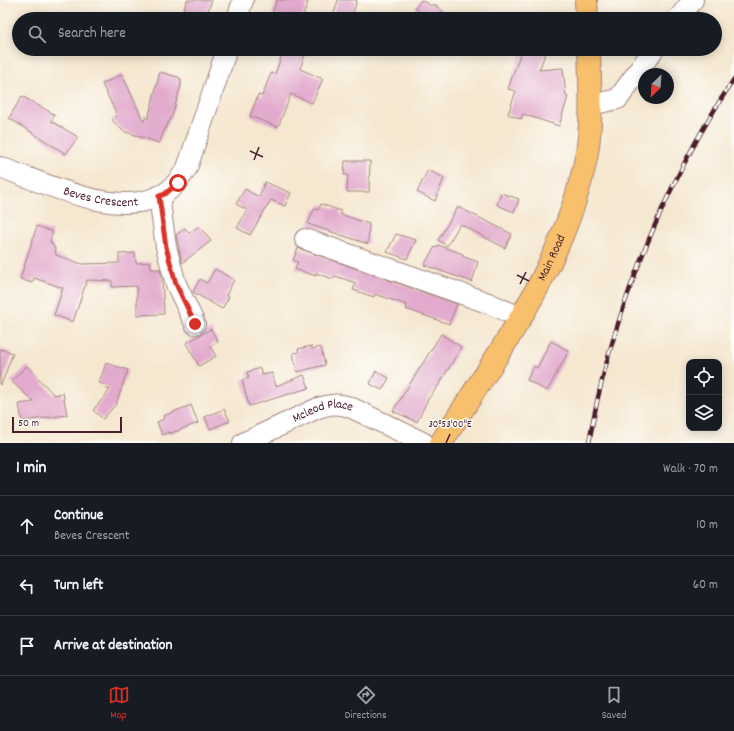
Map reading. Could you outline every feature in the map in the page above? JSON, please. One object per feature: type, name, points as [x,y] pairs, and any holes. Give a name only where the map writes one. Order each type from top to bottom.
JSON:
[{"type":"main road","points":[[586,0],[587,12]]},
{"type":"main road","name":"Main Road","points":[[441,443],[520,317],[553,257],[569,221],[586,157],[590,105],[589,56]]},
{"type":"street","points":[[239,12],[243,0]]},
{"type":"street","points":[[684,12],[693,0]]},
{"type":"street","name":"Beves Crescent","points":[[0,167],[82,197],[105,202],[125,203],[147,200],[165,194],[178,183],[187,168],[225,56]]},
{"type":"street","points":[[590,105],[618,99],[649,56]]},
{"type":"street","points":[[159,196],[166,247],[175,278],[195,324]]},
{"type":"street","points":[[305,239],[488,303],[520,317]]},
{"type":"street","name":"Mcleod Place","points":[[243,443],[318,408],[330,404],[342,404],[424,443]]},
{"type":"building","points":[[187,0],[212,0],[208,12],[183,12]]},
{"type":"building","points":[[277,0],[302,0],[308,2],[304,12],[273,12]]},
{"type":"building","points":[[338,0],[357,0],[353,12],[334,12]]},
{"type":"building","points":[[421,0],[432,6],[433,4],[444,12],[420,12],[415,8]]},
{"type":"building","points":[[281,56],[305,56],[300,69],[323,79],[312,103],[291,94],[278,127],[250,116],[258,95],[262,96],[271,73],[275,74]]},
{"type":"building","points":[[520,56],[544,56],[539,70],[563,68],[566,96],[568,97],[559,126],[523,114],[521,119],[508,114],[516,91],[508,89]]},
{"type":"building","points":[[160,72],[178,77],[181,79],[181,85],[172,116],[159,143],[123,131],[112,120],[117,115],[102,84],[122,74],[144,122],[146,116],[148,119]]},
{"type":"building","points":[[22,96],[55,115],[51,121],[78,137],[66,154],[9,118]]},
{"type":"building","points":[[345,161],[370,161],[369,192],[347,192],[348,175],[344,175]]},
{"type":"building","points":[[428,170],[444,178],[435,201],[417,192]]},
{"type":"building","points":[[265,182],[291,193],[285,206],[271,200],[250,235],[237,228],[247,210],[236,204],[245,189],[259,197]]},
{"type":"building","points":[[501,193],[519,199],[514,212],[497,205]]},
{"type":"building","points":[[321,204],[341,211],[340,214],[369,224],[368,244],[308,224],[314,209],[318,210]]},
{"type":"building","points":[[458,207],[512,234],[505,248],[460,224],[447,246],[438,240]]},
{"type":"building","points":[[37,226],[53,232],[50,241],[55,249],[56,255],[82,264],[119,263],[119,254],[135,253],[136,263],[151,262],[151,269],[160,269],[164,314],[137,315],[137,286],[112,287],[112,281],[87,280],[73,322],[54,315],[63,288],[34,278],[32,283],[20,279]]},
{"type":"building","points":[[199,226],[211,241],[182,263],[176,235],[185,228],[189,233]]},
{"type":"building","points":[[396,234],[416,240],[407,259],[387,252]]},
{"type":"building","points":[[438,245],[463,254],[462,256],[478,262],[472,282],[424,265],[435,247],[437,248]]},
{"type":"building","points":[[298,248],[457,304],[449,324],[406,309],[407,305],[375,294],[374,297],[353,290],[356,283],[335,276],[333,279],[316,273],[316,276],[295,269],[298,262],[293,260]]},
{"type":"building","points":[[215,269],[234,280],[226,295],[229,297],[222,309],[193,292],[200,279],[207,283]]},
{"type":"building","points":[[211,329],[218,342],[210,346],[216,356],[199,366],[186,343]]},
{"type":"building","points":[[441,334],[461,347],[439,385],[428,399],[417,422],[393,411]]},
{"type":"building","points":[[551,341],[569,351],[547,391],[527,380],[534,366],[537,368]]},
{"type":"building","points":[[311,346],[312,349],[321,347],[325,365],[297,372],[293,353],[299,352],[298,349]]},
{"type":"building","points":[[0,349],[13,353],[1,385],[0,385]]},
{"type":"building","points":[[106,363],[128,370],[116,404],[103,419],[93,410],[110,390],[105,388],[106,385],[99,383]]},
{"type":"building","points":[[27,366],[54,395],[63,393],[67,415],[22,421],[19,404],[34,402],[11,381]]},
{"type":"building","points":[[260,368],[262,375],[272,373],[276,386],[304,375],[309,388],[249,406],[242,380],[249,378],[247,372]]},
{"type":"building","points":[[376,371],[389,378],[382,390],[370,384]]},
{"type":"building","points":[[191,405],[198,423],[169,434],[169,432],[162,435],[157,422],[164,419],[163,416]]},
{"type":"building","points":[[224,409],[230,421],[210,429],[205,417]]},
{"type":"railway","points":[[589,443],[598,396],[611,348],[643,254],[663,207],[685,163],[734,79]]},
{"type":"route","points":[[178,183],[165,194],[159,196],[166,247],[176,284],[195,324]]}]
